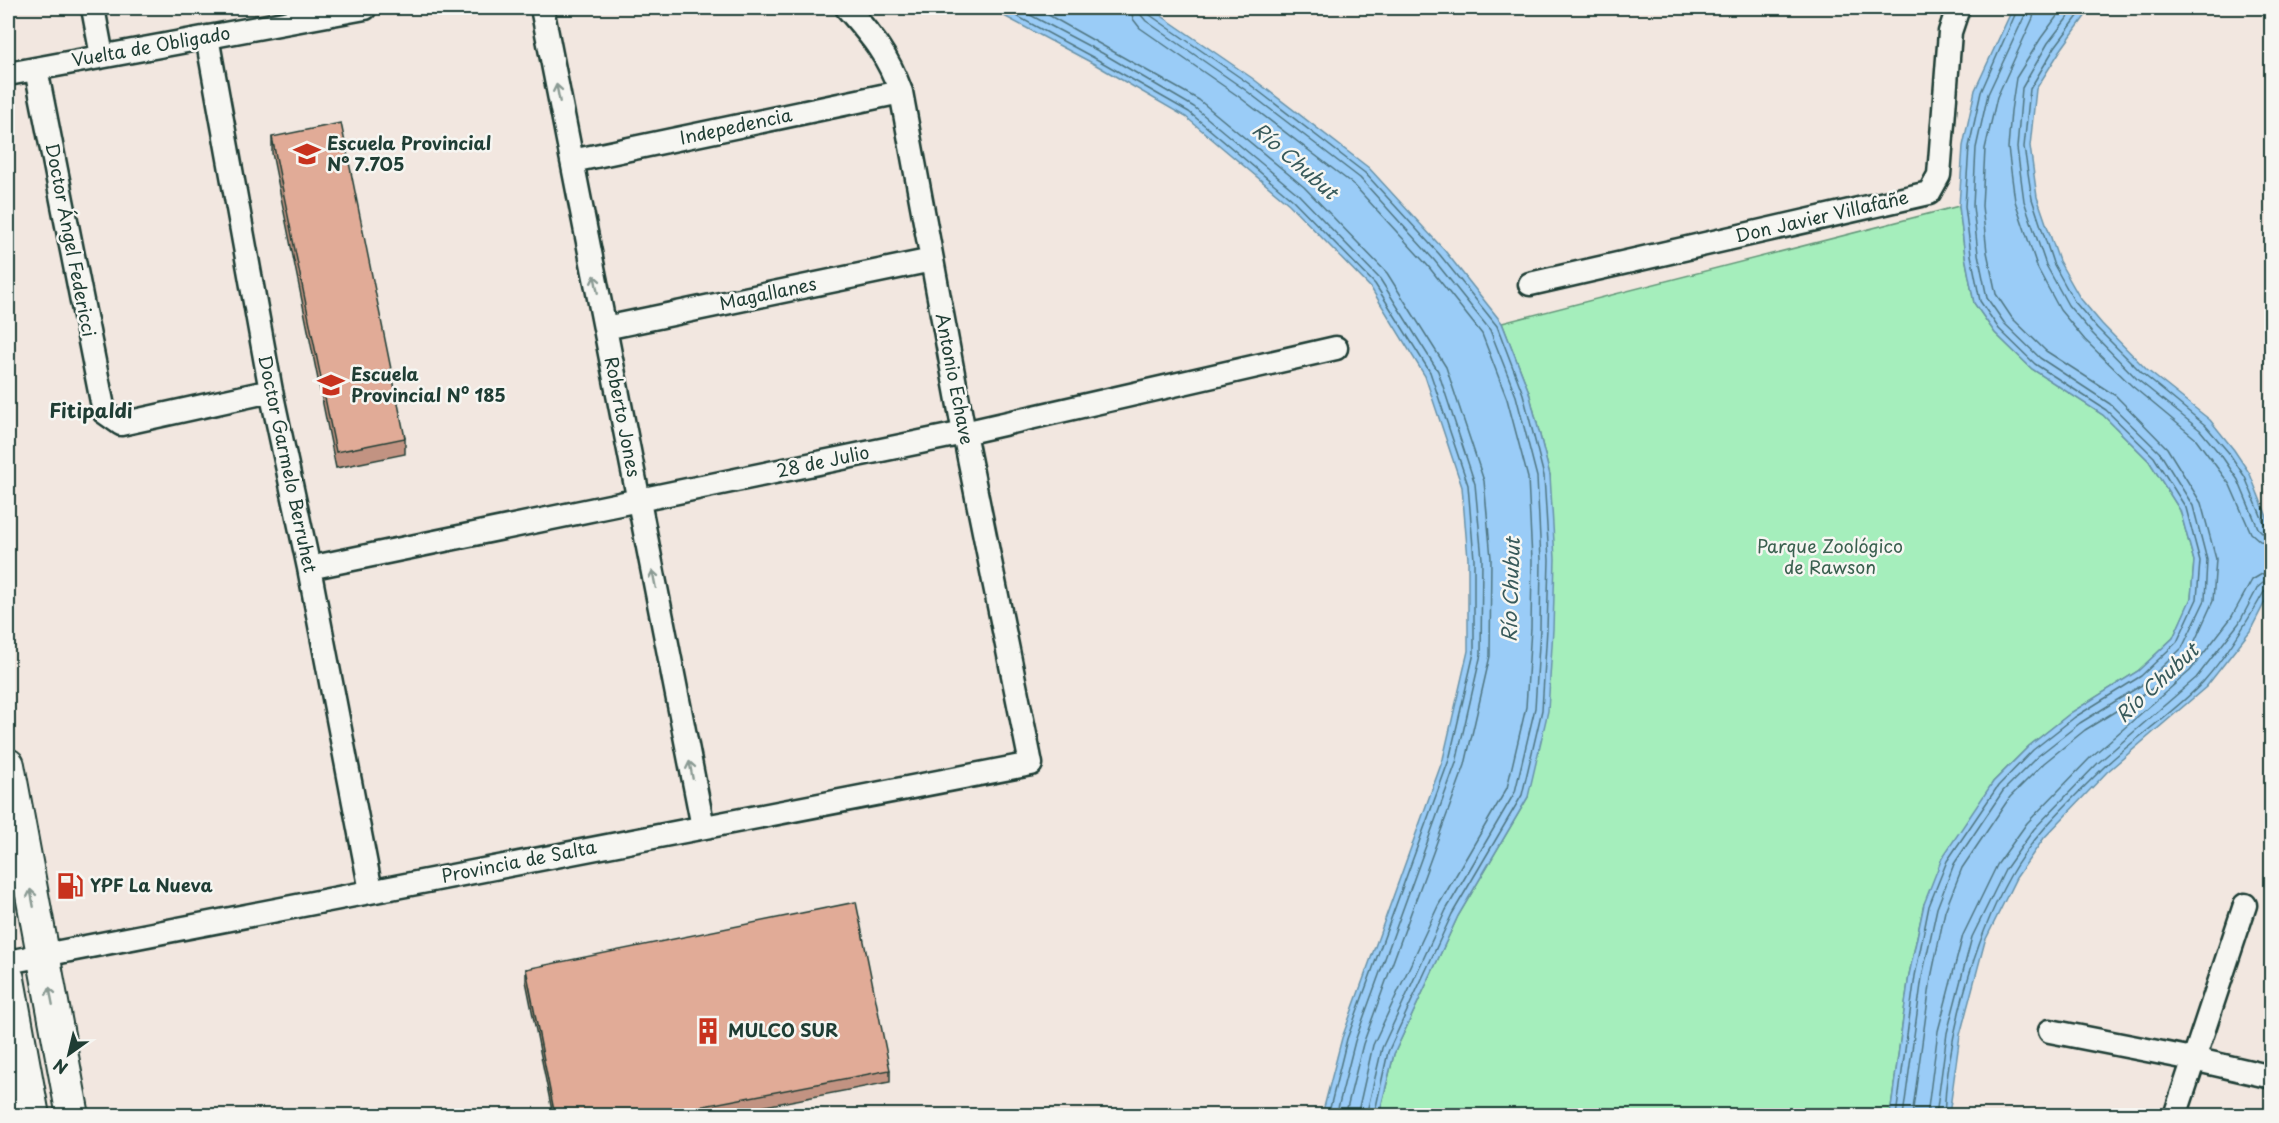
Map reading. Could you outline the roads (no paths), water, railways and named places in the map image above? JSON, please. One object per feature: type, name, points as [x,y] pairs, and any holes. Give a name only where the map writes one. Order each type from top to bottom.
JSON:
[{"type":"main road","points":[[8,765],[73,1116]]},
{"type":"main road","points":[[8,979],[33,1116]]},
{"type":"street","points":[[93,8],[102,56]]},
{"type":"street","name":"Vuelta de Obligado","points":[[8,74],[365,8]]},
{"type":"street","name":"Roberto Jones","points":[[542,8],[703,828]]},
{"type":"street","name":"Antonio Echave","points":[[847,8],[880,47],[891,66],[901,92],[964,433],[1031,764]]},
{"type":"street","name":"Don Javier Villafañe","points":[[1530,284],[1929,193],[1939,175],[1950,32],[1958,8]]},
{"type":"street","name":"Doctor Garmelo Berruhet","points":[[207,37],[271,391],[309,568],[371,891]]},
{"type":"street","name":"Doctor Ángel Federicci","points":[[36,69],[104,412],[121,424],[271,391]]},
{"type":"street","name":"Indepedencia","points":[[572,161],[901,92]]},
{"type":"street","name":"Magallanes","points":[[605,328],[932,260]]},
{"type":"street","name":"28 de Julio","points":[[309,568],[964,433],[1336,348]]},
{"type":"street","name":"Provincia de Salta","points":[[8,962],[1031,764]]},
{"type":"street","points":[[2175,1116],[2245,905]]},
{"type":"street","points":[[2050,1031],[2271,1077]]},
{"type":"water","name":"Río Chubut","points":[[989,8],[1150,8],[1252,78],[1369,168],[1445,251],[1502,323],[1529,392],[1550,475],[1555,559],[1548,711],[1528,797],[1458,916],[1394,1054],[1379,1115],[1322,1115],[1342,1038],[1443,759],[1468,651],[1468,559],[1462,487],[1425,376],[1371,288],[1289,204],[1186,117],[1096,65]]},
{"type":"water","name":"Río Chubut","points":[[2013,8],[2091,8],[2036,89],[2030,146],[2037,197],[2059,261],[2080,298],[2147,370],[2210,420],[2250,474],[2271,527],[2271,590],[2250,631],[2206,687],[2107,772],[2044,838],[2016,878],[1985,941],[1960,1035],[1949,1115],[1890,1115],[1909,975],[1924,904],[1942,858],[1993,782],[2029,746],[2072,712],[2138,671],[2173,638],[2191,598],[2194,561],[2180,510],[2149,461],[2103,415],[2032,369],[1995,333],[1974,303],[1959,206],[1963,146],[1975,90]]},
{"type":"place","name":"Escuela Provincial N° 7.705","points":[[307,154]]},
{"type":"place","name":"Escuela Provincial Nº 185","points":[[331,385]]},
{"type":"place","name":"YPF La Nueva","points":[[70,886]]},
{"type":"place","name":"MULCO SUR","points":[[708,1031]]},
{"type":"district","name":"Fitipaldi","points":[[91,411]]},
{"type":"park label","name":"Parque Zoológico de Rawson","points":[[1830,557]]}]
